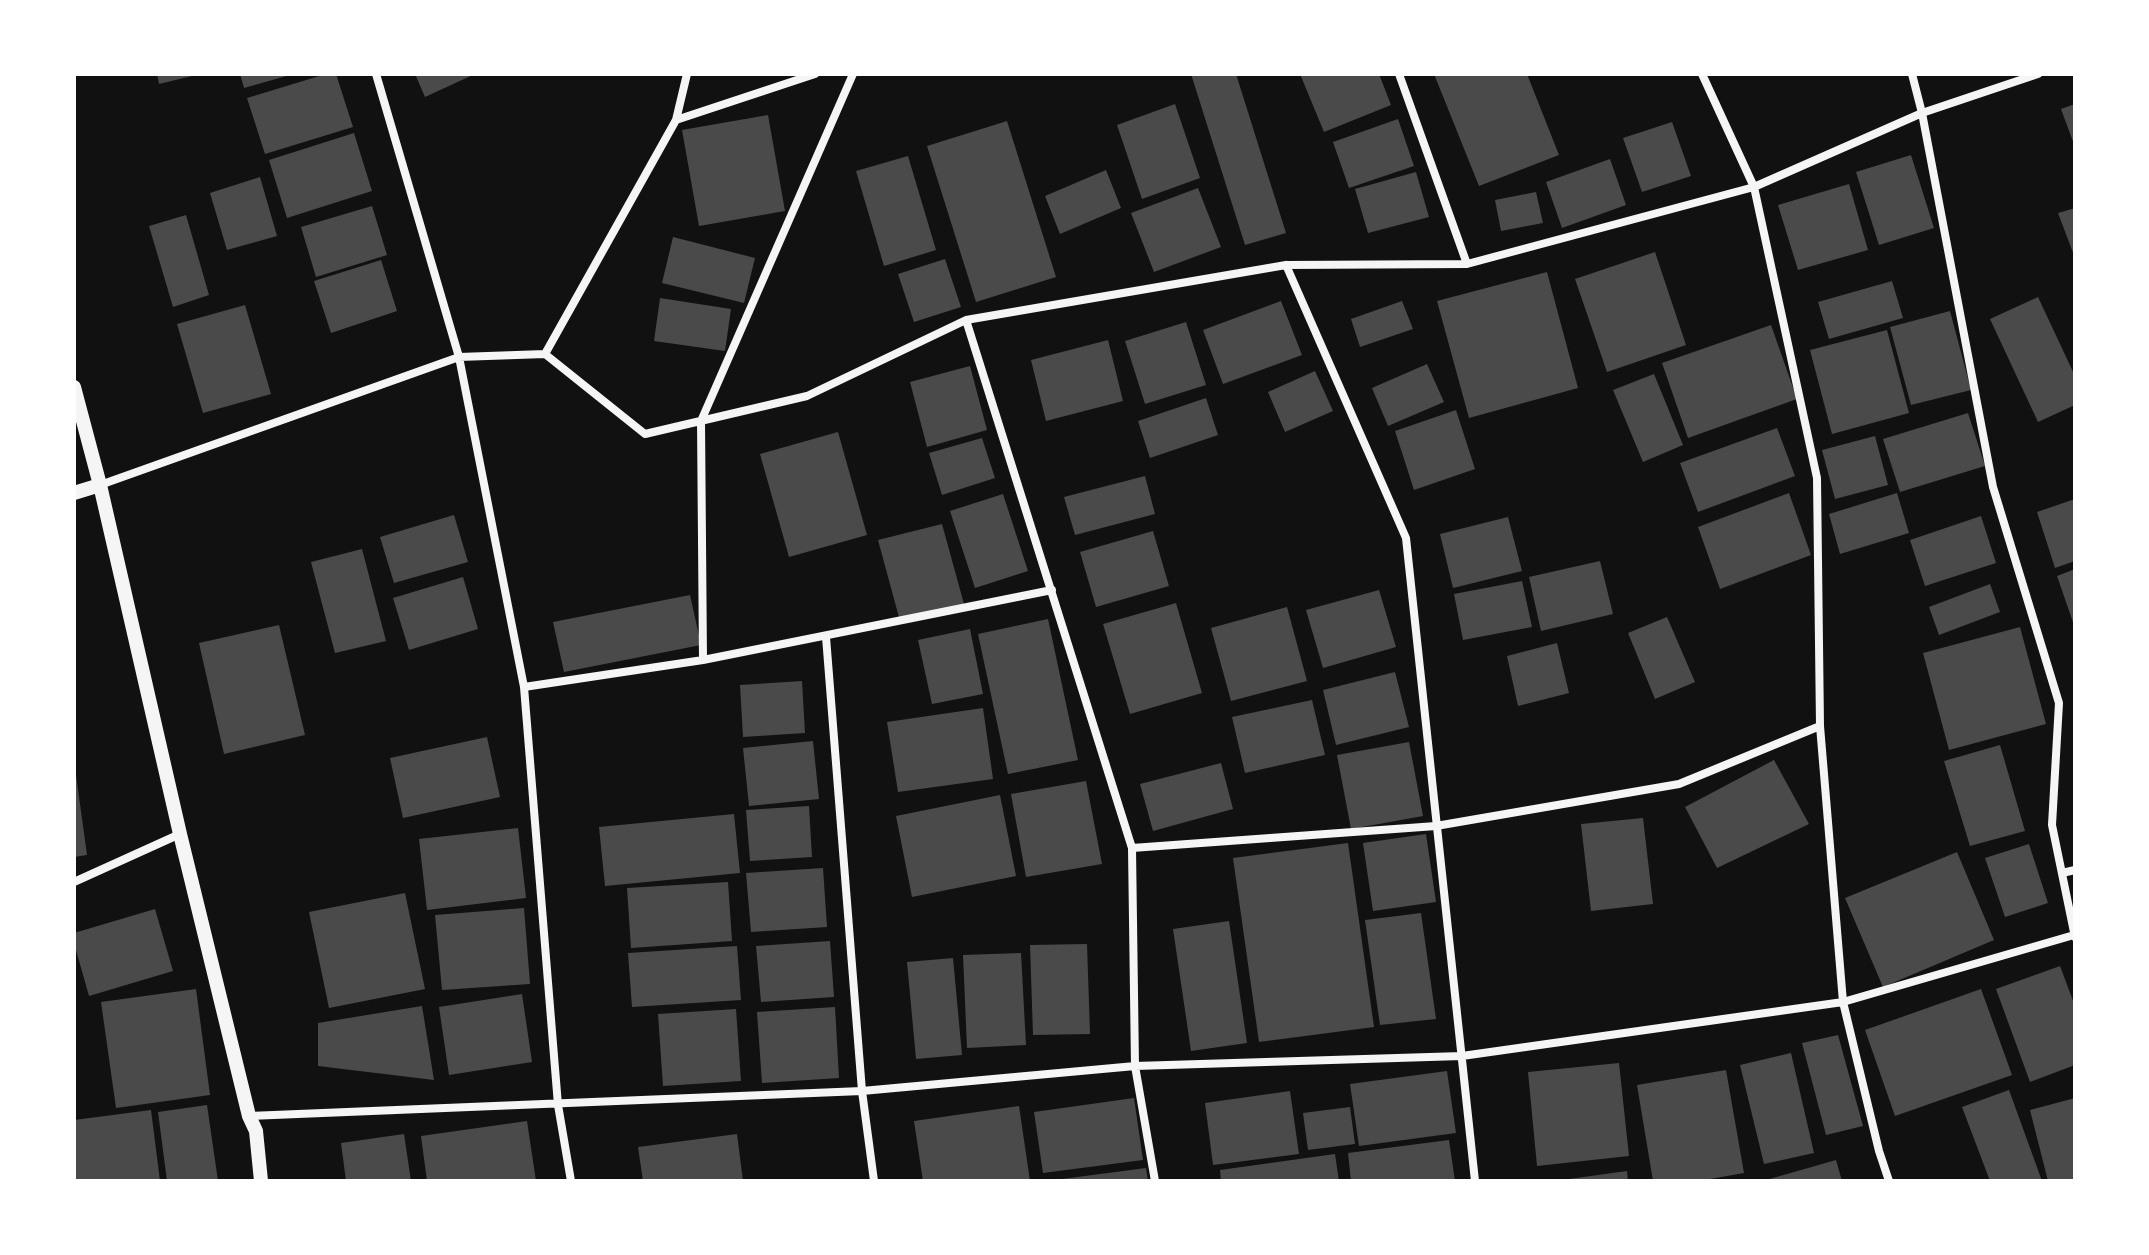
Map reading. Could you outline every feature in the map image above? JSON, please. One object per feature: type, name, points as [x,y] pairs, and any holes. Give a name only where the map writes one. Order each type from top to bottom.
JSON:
[{"type":"street","points":[[376,74],[459,357],[524,687],[558,1105],[571,1181]]},
{"type":"street","points":[[545,354],[676,120],[687,74]]},
{"type":"street","points":[[676,120],[815,74]]},
{"type":"street","points":[[703,660],[701,421],[853,74]]},
{"type":"street","points":[[1399,74],[1467,264]]},
{"type":"street","points":[[1702,74],[1754,187],[1817,478],[1820,726],[1843,1002],[1889,1181]]},
{"type":"street","points":[[249,1116],[862,1091],[1135,1066],[1462,1056],[1843,1002],[2075,936],[2052,825],[2059,703],[1993,487],[1912,74]]},
{"type":"street","points":[[74,493],[459,357],[545,354],[645,434],[807,396],[966,320],[1286,265],[1467,264],[1754,187],[1922,113],[2038,74]]},
{"type":"street","points":[[1286,265],[1406,538],[1475,1181]]},
{"type":"street","points":[[966,320],[1132,848],[1135,1066],[1155,1181]]},
{"type":"street","points":[[74,387],[100,485],[180,834],[249,1116],[256,1131],[261,1181]]},
{"type":"street","points":[[524,687],[703,660],[1052,590]]},
{"type":"street","points":[[826,637],[862,1091],[874,1181]]},
{"type":"street","points":[[1132,848],[1436,826],[1679,784],[1820,726]]},
{"type":"street","points":[[74,882],[180,834]]},
{"type":"street","points":[[2062,873],[2075,870]]},
{"type":"building","points":[[157,74],[196,74],[196,75],[159,84]]},
{"type":"building","points":[[240,74],[289,74],[290,75],[244,88]]},
{"type":"building","points":[[326,74],[336,74],[353,127],[265,154],[247,98]]},
{"type":"building","points":[[415,74],[475,74],[425,97]]},
{"type":"building","points":[[1191,74],[1236,74],[1286,233],[1245,245]]},
{"type":"building","points":[[1300,74],[1379,74],[1391,105],[1324,132]]},
{"type":"building","points":[[1434,74],[1527,74],[1559,155],[1479,186]]},
{"type":"building","points":[[1175,104],[1200,178],[1142,199],[1117,125]]},
{"type":"building","points":[[2075,104],[2075,147],[2061,109]]},
{"type":"building","points":[[768,115],[785,211],[699,226],[682,130]]},
{"type":"building","points":[[1398,119],[1414,166],[1349,188],[1333,142]]},
{"type":"building","points":[[1007,121],[1056,277],[976,302],[927,146]]},
{"type":"building","points":[[1672,122],[1691,176],[1642,192],[1623,138]]},
{"type":"building","points":[[354,133],[372,191],[287,218],[269,160]]},
{"type":"building","points":[[1911,155],[1934,228],[1879,245],[1856,172]]},
{"type":"building","points":[[908,156],[936,250],[884,266],[856,171]]},
{"type":"building","points":[[1610,159],[1626,205],[1562,228],[1546,182]]},
{"type":"building","points":[[1106,170],[1121,208],[1060,234],[1045,196]]},
{"type":"building","points":[[1416,172],[1429,217],[1368,233],[1355,189]]},
{"type":"building","points":[[260,177],[277,236],[227,250],[210,193]]},
{"type":"building","points":[[1849,184],[1868,250],[1798,270],[1778,205]]},
{"type":"building","points":[[1198,188],[1221,247],[1154,272],[1131,213]]},
{"type":"building","points":[[1536,192],[1543,223],[1501,231],[1495,200]]},
{"type":"building","points":[[372,206],[387,255],[316,277],[301,227]]},
{"type":"building","points":[[2075,208],[2075,258],[2058,213]]},
{"type":"building","points":[[186,215],[209,295],[173,307],[149,226]]},
{"type":"building","points":[[673,237],[755,258],[744,303],[662,283]]},
{"type":"building","points":[[1655,252],[1686,345],[1607,372],[1575,279]]},
{"type":"building","points":[[945,259],[961,307],[914,322],[898,274]]},
{"type":"building","points":[[381,260],[397,311],[331,333],[314,281]]},
{"type":"building","points":[[1547,272],[1578,388],[1469,418],[1437,301]]},
{"type":"building","points":[[1892,281],[1903,318],[1829,339],[1818,302]]},
{"type":"building","points":[[2038,297],[2075,376],[2075,405],[2038,422],[1990,319]]},
{"type":"building","points":[[660,298],[731,309],[725,351],[654,341]]},
{"type":"building","points":[[1281,301],[1302,355],[1223,384],[1203,330]]},
{"type":"building","points":[[1402,301],[1413,329],[1360,347],[1351,319]]},
{"type":"building","points":[[245,305],[271,394],[203,413],[177,324]]},
{"type":"building","points":[[1950,311],[1971,390],[1911,405],[1890,327]]},
{"type":"building","points":[[1186,322],[1206,385],[1145,404],[1125,341]]},
{"type":"building","points":[[1771,325],[1797,399],[1688,438],[1662,363]]},
{"type":"building","points":[[1887,330],[1909,413],[1832,434],[1810,350]]},
{"type":"building","points":[[1108,340],[1123,401],[1046,421],[1031,360]]},
{"type":"building","points":[[1427,364],[1444,402],[1388,426],[1372,388]]},
{"type":"building","points":[[970,366],[987,430],[927,447],[910,382]]},
{"type":"building","points":[[1315,371],[1333,411],[1285,432],[1268,392]]},
{"type":"building","points":[[1654,374],[1683,445],[1643,462],[1613,390]]},
{"type":"building","points":[[1206,398],[1218,435],[1150,458],[1138,421]]},
{"type":"building","points":[[1456,410],[1475,469],[1414,490],[1395,431]]},
{"type":"building","points":[[1968,413],[1985,466],[1900,492],[1883,439]]},
{"type":"building","points":[[1777,428],[1795,476],[1698,512],[1680,463]]},
{"type":"building","points":[[838,432],[867,535],[789,557],[760,454]]},
{"type":"building","points":[[1875,436],[1888,485],[1835,499],[1822,450]]},
{"type":"building","points":[[982,438],[995,478],[942,495],[929,453]]},
{"type":"building","points":[[1145,476],[1155,514],[1075,535],[1064,497]]},
{"type":"building","points":[[1789,493],[1811,555],[1720,589],[1698,527]]},
{"type":"building","points":[[1897,493],[1909,533],[1840,554],[1829,514]]},
{"type":"building","points":[[1003,494],[1028,571],[975,588],[950,511]]},
{"type":"building","points":[[2075,499],[2075,561],[2055,568],[2037,512]]},
{"type":"building","points":[[454,515],[468,562],[394,583],[380,537]]},
{"type":"building","points":[[1981,516],[1996,563],[1925,586],[1910,540]]},
{"type":"building","points":[[1508,517],[1522,571],[1453,588],[1440,534]]},
{"type":"building","points":[[942,524],[964,604],[900,621],[878,540]]},
{"type":"building","points":[[1153,531],[1169,586],[1096,607],[1080,552]]},
{"type":"building","points":[[362,549],[386,641],[335,653],[311,562]]},
{"type":"building","points":[[1600,561],[1613,614],[1541,631],[1529,577]]},
{"type":"building","points":[[2075,569],[2075,628],[2057,576]]},
{"type":"building","points":[[463,577],[478,629],[409,650],[393,598]]},
{"type":"building","points":[[1522,581],[1532,627],[1463,640],[1454,594]]},
{"type":"building","points":[[1990,584],[2000,612],[1939,635],[1929,607]]},
{"type":"building","points":[[1379,590],[1396,647],[1323,668],[1306,610]]},
{"type":"building","points":[[690,595],[701,645],[564,672],[553,622]]},
{"type":"building","points":[[1176,603],[1202,693],[1130,714],[1103,624]]},
{"type":"building","points":[[1287,607],[1307,681],[1231,701],[1211,628]]},
{"type":"building","points":[[1667,617],[1695,682],[1655,699],[1628,633]]},
{"type":"building","points":[[1048,619],[1078,760],[1008,774],[978,634]]},
{"type":"building","points":[[279,625],[305,735],[224,754],[199,643]]},
{"type":"building","points":[[2020,627],[2046,724],[1949,750],[1923,653]]},
{"type":"building","points":[[970,629],[983,694],[932,704],[918,640]]},
{"type":"building","points":[[1557,643],[1569,693],[1518,706],[1507,656]]},
{"type":"building","points":[[1395,672],[1409,727],[1336,745],[1323,690]]},
{"type":"building","points":[[802,681],[805,733],[743,737],[740,685]]},
{"type":"building","points":[[1312,700],[1325,755],[1245,773],[1232,717]]},
{"type":"building","points":[[983,708],[993,779],[898,792],[887,722]]},
{"type":"building","points":[[487,737],[500,797],[403,818],[390,758]]},
{"type":"building","points":[[813,741],[819,799],[749,806],[743,748]]},
{"type":"building","points":[[1409,742],[1423,816],[1351,829],[1337,755]]},
{"type":"building","points":[[2000,745],[2025,831],[1970,846],[1944,761]]},
{"type":"building","points":[[1774,760],[1809,824],[1717,868],[1685,807]]},
{"type":"building","points":[[1221,763],[1233,809],[1153,831],[1140,784]]},
{"type":"building","points":[[74,776],[87,855],[74,857]]},
{"type":"building","points":[[1086,781],[1102,864],[1026,877],[1011,794]]},
{"type":"building","points":[[1000,795],[1016,876],[912,897],[896,816]]},
{"type":"building","points":[[809,806],[812,857],[750,861],[746,810]]},
{"type":"building","points":[[734,814],[740,873],[605,886],[599,827]]},
{"type":"building","points":[[1643,818],[1653,904],[1591,911],[1581,824]]},
{"type":"building","points":[[518,828],[526,898],[427,910],[419,839]]},
{"type":"building","points":[[1426,834],[1436,902],[1373,911],[1363,843]]},
{"type":"building","points":[[1348,843],[1374,1027],[1259,1042],[1233,858]]},
{"type":"building","points":[[2029,844],[2048,903],[2005,917],[1985,858]]},
{"type":"building","points":[[1957,852],[1994,940],[1883,987],[1845,898]]},
{"type":"building","points":[[823,868],[827,927],[751,932],[746,873]]},
{"type":"building","points":[[728,882],[732,941],[631,948],[627,888]]},
{"type":"building","points":[[405,893],[425,989],[329,1008],[309,912]]},
{"type":"building","points":[[524,908],[530,984],[442,990],[435,915]]},
{"type":"building","points":[[155,909],[173,971],[89,996],[74,933]]},
{"type":"building","points":[[1421,913],[1436,1019],[1380,1025],[1365,920]]},
{"type":"building","points":[[1229,921],[1247,1043],[1191,1051],[1173,929]]},
{"type":"building","points":[[830,941],[834,997],[761,1002],[756,946]]},
{"type":"building","points":[[1087,944],[1090,1034],[1033,1035],[1030,945]]},
{"type":"building","points":[[737,946],[741,1000],[632,1007],[628,953]]},
{"type":"building","points":[[1021,953],[1026,1045],[967,1048],[963,955]]},
{"type":"building","points":[[953,958],[962,1055],[916,1059],[907,962]]},
{"type":"building","points":[[2060,966],[2075,1006],[2075,1065],[2030,1082],[1996,989]]},
{"type":"building","points":[[196,989],[210,1095],[116,1108],[101,1002]]},
{"type":"building","points":[[1981,989],[2012,1075],[1895,1116],[1865,1030]]},
{"type":"building","points":[[522,994],[532,1062],[449,1075],[439,1007]]},
{"type":"building","points":[[422,1006],[434,1080],[318,1066],[318,1023]]},
{"type":"building","points":[[835,1007],[839,1078],[762,1083],[757,1012]]},
{"type":"building","points":[[736,1009],[741,1081],[663,1086],[658,1014]]},
{"type":"building","points":[[1838,1035],[1863,1126],[1826,1135],[1802,1043]]},
{"type":"building","points":[[1791,1053],[1814,1153],[1764,1164],[1740,1065]]},
{"type":"building","points":[[1619,1063],[1629,1156],[1537,1166],[1528,1072]]},
{"type":"building","points":[[1726,1070],[1744,1173],[1699,1181],[1653,1181],[1637,1085]]},
{"type":"building","points":[[1447,1071],[1456,1133],[1359,1146],[1350,1084]]},
{"type":"building","points":[[2009,1090],[2042,1181],[1990,1181],[1962,1107]]},
{"type":"building","points":[[1290,1091],[1299,1154],[1213,1165],[1205,1103]]},
{"type":"building","points":[[1134,1098],[1143,1160],[1043,1173],[1034,1112]]},
{"type":"building","points":[[2075,1098],[2075,1181],[2048,1181],[2030,1110]]},
{"type":"building","points":[[207,1105],[218,1181],[167,1181],[158,1112]]},
{"type":"building","points":[[1019,1106],[1030,1181],[923,1181],[914,1121]]},
{"type":"building","points":[[1350,1107],[1355,1144],[1308,1150],[1303,1113]]},
{"type":"building","points":[[151,1110],[160,1181],[74,1181],[74,1120]]},
{"type":"building","points":[[527,1121],[536,1181],[427,1181],[421,1136]]},
{"type":"building","points":[[404,1134],[411,1181],[346,1181],[341,1143]]},
{"type":"building","points":[[737,1134],[743,1181],[643,1181],[638,1147]]},
{"type":"building","points":[[1449,1140],[1455,1181],[1351,1181],[1348,1153]]},
{"type":"building","points":[[1335,1154],[1339,1181],[1221,1181],[1220,1170]]},
{"type":"building","points":[[1836,1160],[1842,1181],[1766,1181],[1766,1180]]},
{"type":"building","points":[[1146,1168],[1148,1181],[1062,1181],[1062,1179]]},
{"type":"building","points":[[1627,1171],[1628,1181],[1569,1181],[1569,1179]]}]
